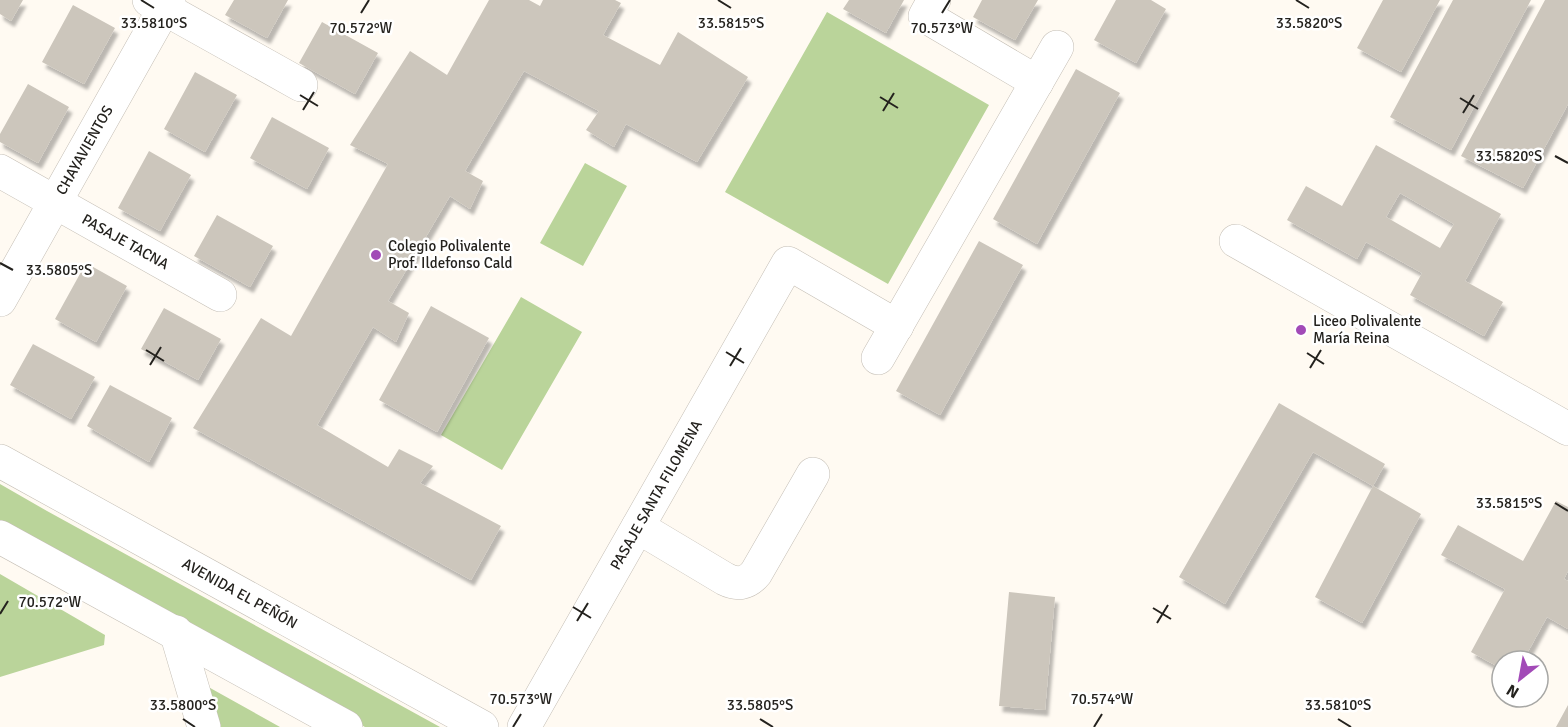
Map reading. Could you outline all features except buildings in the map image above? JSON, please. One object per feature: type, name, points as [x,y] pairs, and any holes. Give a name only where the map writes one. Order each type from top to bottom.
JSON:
[{"type":"street","points":[[160,3],[301,85]]},
{"type":"street","name":"CHAYAVIENTOS","points":[[0,300],[55,202],[160,3]]},
{"type":"street","points":[[929,8],[1037,82]]},
{"type":"street","points":[[878,358],[1057,46]]},
{"type":"street","name":"PASAJE TACNA","points":[[0,171],[220,295]]},
{"type":"street","points":[[1236,241],[1568,429]]},
{"type":"street","name":"PASAJE SANTA FILOMENA","points":[[524,727],[788,263],[897,326]]},
{"type":"street","name":"AVENIDA EL PEÑÓN","points":[[0,461],[482,727]]},
{"type":"street","points":[[638,527],[725,579],[734,583],[744,583],[756,573],[813,474]]},
{"type":"street","points":[[0,537],[346,727]]},
{"type":"street","points":[[176,632],[204,727]]},
{"type":"green space","points":[[827,12],[989,105],[888,284],[725,192]]},
{"type":"green space","points":[[585,163],[627,186],[583,266],[540,243]]},
{"type":"green space","points":[[521,297],[582,332],[502,470],[441,435]]},
{"type":"green space","points":[[0,484],[440,727],[365,727],[0,523]]},
{"type":"green space","points":[[0,574],[105,635],[104,645],[0,677]]},
{"type":"green space","points":[[203,684],[280,727],[216,727]]},
{"type":"place","name":"Colegio Polivalente Prof. Ildefonso Cald","points":[[376,255]]},
{"type":"place","name":"Liceo Polivalente María Reina","points":[[1301,330]]}]
